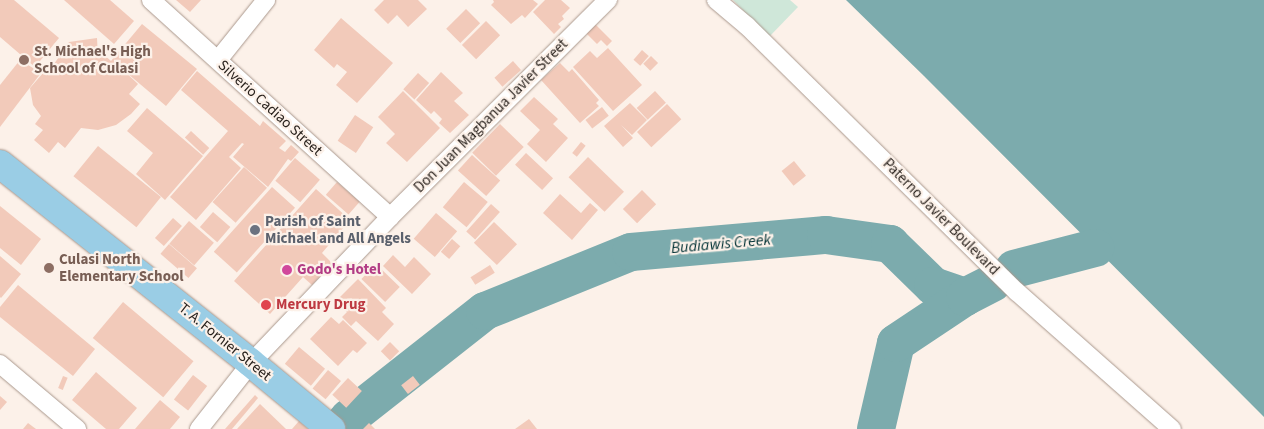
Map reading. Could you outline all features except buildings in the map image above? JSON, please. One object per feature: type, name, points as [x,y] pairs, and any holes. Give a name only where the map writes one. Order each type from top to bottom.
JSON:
[{"type":"main road","name":"T. A. Fornier Street","points":[[0,164],[323,422]]},
{"type":"street","name":"Silverio Cadiao Street","points":[[151,0],[390,217]]},
{"type":"street","points":[[218,60],[266,0]]},
{"type":"street","name":"Don Juan Magbanua Javier Street","points":[[199,429],[251,363],[390,217],[608,0]]},
{"type":"street","name":"Paterno Javier Boulevard","points":[[716,0],[747,26],[1017,292],[1172,429]]},
{"type":"street","points":[[0,364],[77,429]]},
{"type":"green space","points":[[733,0],[790,0],[798,7],[769,37]]},
{"type":"water","points":[[846,0],[1264,0],[1264,417],[924,76]]},
{"type":"waterway","name":"Budiawis Creek","points":[[339,429],[349,418],[485,311],[631,252],[826,235],[890,244],[933,286],[965,297]]},
{"type":"waterway","points":[[1014,269],[1095,248]]},
{"type":"waterway","name":"Budiawis Creek","points":[[876,429],[896,343],[965,297],[993,283]]},
{"type":"place","name":"St. Michael's High School of Culasi","points":[[24,60]]},
{"type":"place","name":"Parish of Saint Michael and All Angels","points":[[255,230]]},
{"type":"place","name":"Culasi North Elementary School","points":[[49,268]]},
{"type":"place","name":"Godo's Hotel","points":[[287,270]]},
{"type":"place","name":"Mercury Drug","points":[[266,305]]}]
